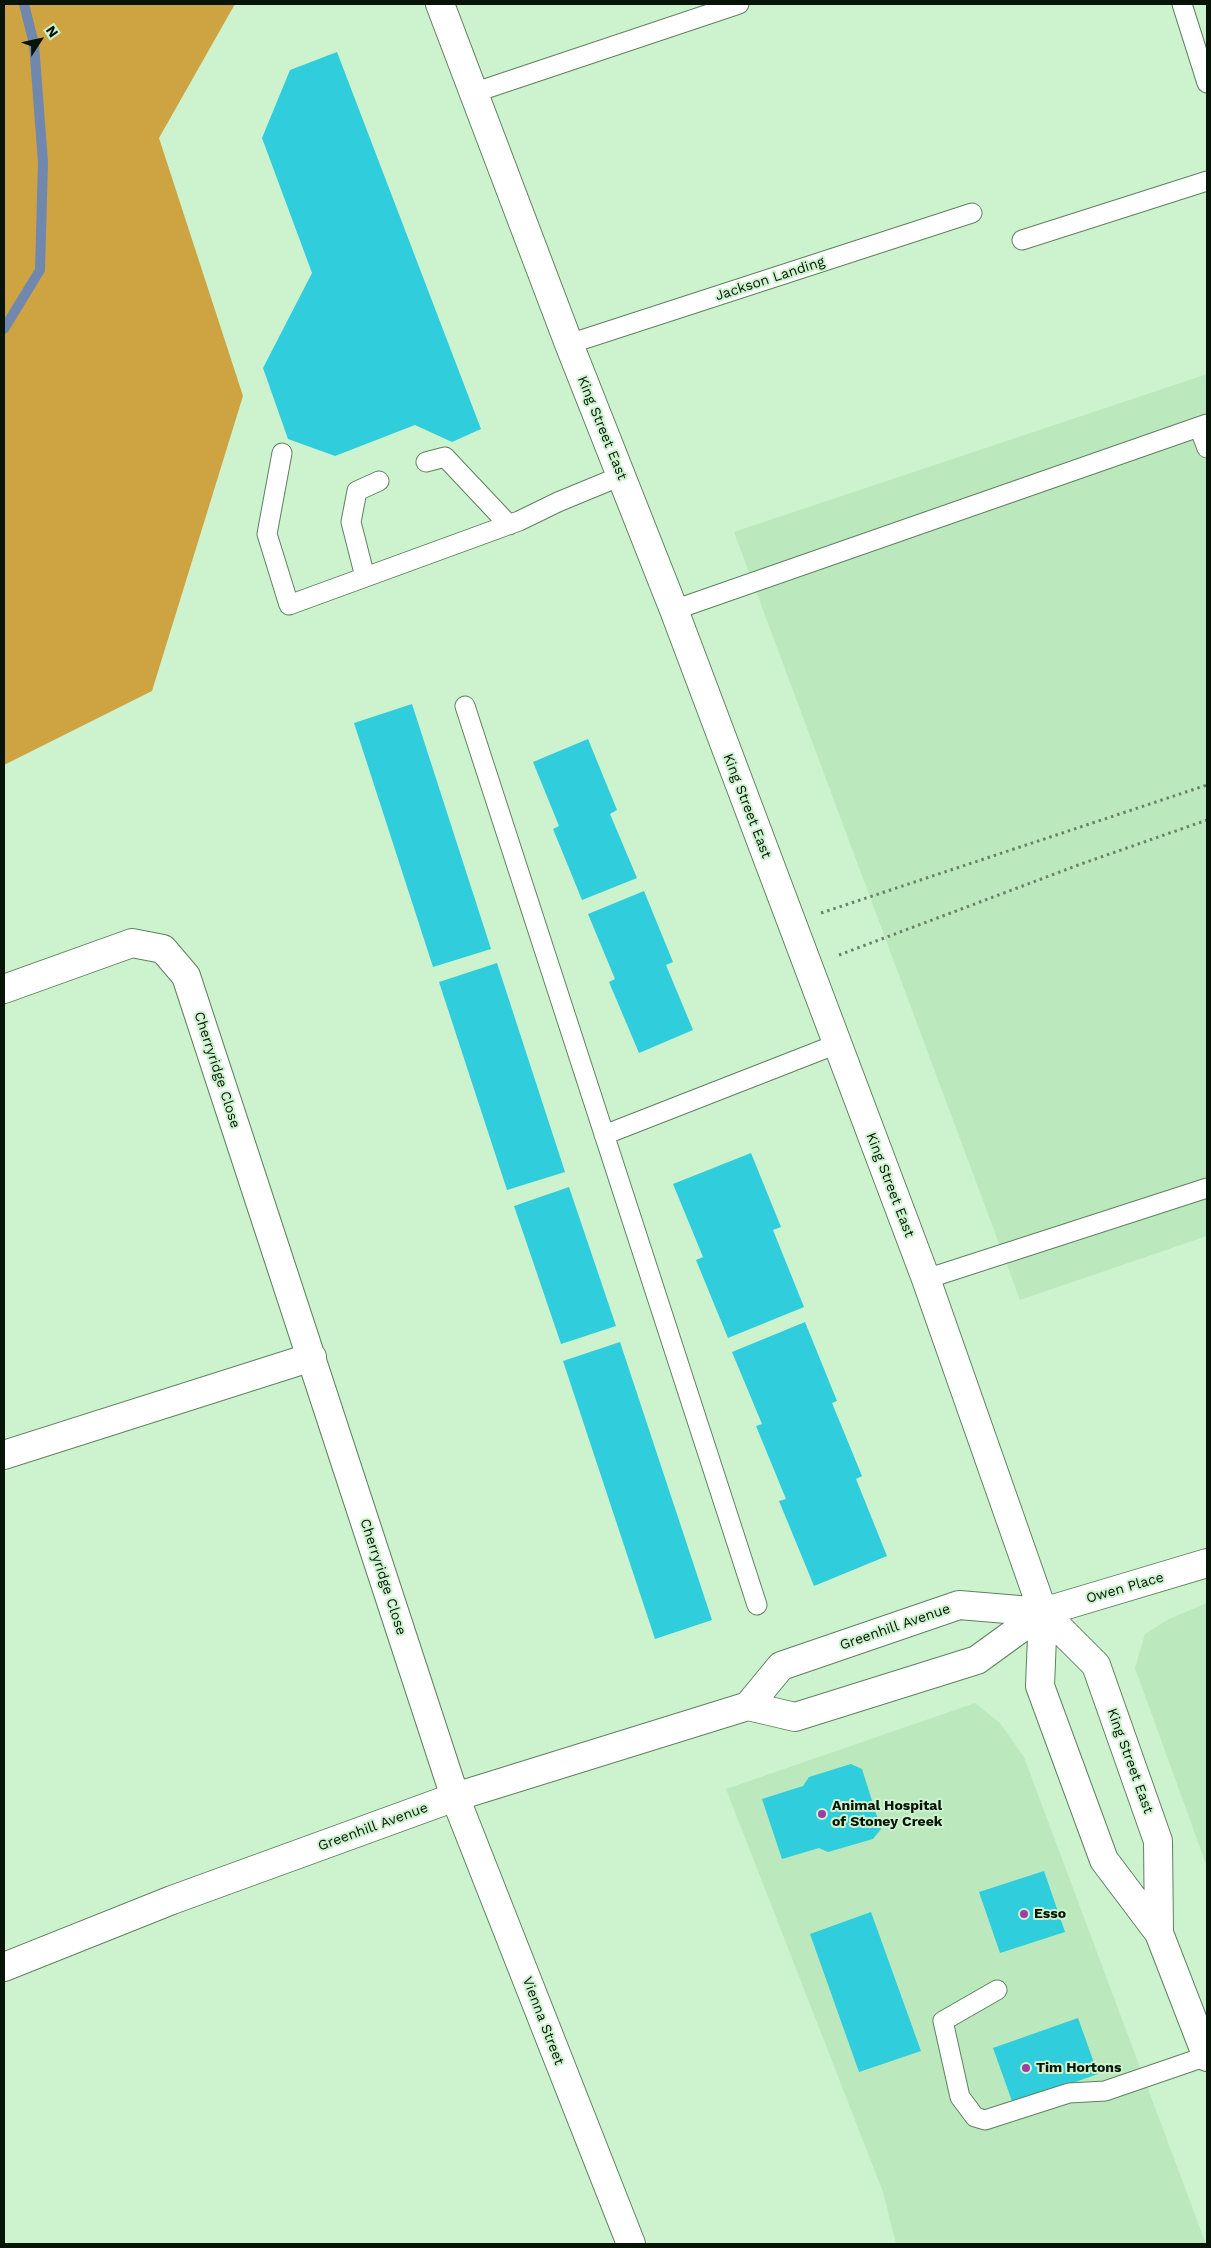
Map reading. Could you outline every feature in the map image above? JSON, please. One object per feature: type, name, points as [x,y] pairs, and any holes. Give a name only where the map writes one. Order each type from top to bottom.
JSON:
[{"type":"street","name":"King Street East","points":[[440,4],[569,344],[674,610],[926,1279],[1043,1612],[1040,1686],[1104,1860],[1158,1933],[1207,2056]]},
{"type":"street","name":"Cherryridge Close","points":[[4,989],[132,944],[163,949],[186,976],[455,1797]]},
{"type":"street","points":[[4,1455],[312,1357]]},
{"type":"street","name":"Owen Place","points":[[1043,1612],[1207,1563]]},
{"type":"street","name":"Greenhill Avenue","points":[[4,1967],[172,1900],[455,1797],[748,1706],[781,1666],[959,1605],[1043,1612]]},
{"type":"street","name":"King Street East","points":[[1043,1612],[1096,1665],[1158,1841],[1158,1933]]},
{"type":"street","points":[[748,1706],[795,1717],[977,1660],[1043,1612]]},
{"type":"street","name":"Vienna Street","points":[[455,1797],[630,2244]]},
{"type":"lane","points":[[473,93],[700,10],[739,4]]},
{"type":"lane","points":[[1182,4],[1207,83]]},
{"type":"lane","points":[[1022,240],[1207,181]]},
{"type":"lane","name":"Jackson Landing","points":[[569,344],[972,213]]},
{"type":"lane","points":[[674,610],[1203,426],[1207,448]]},
{"type":"lane","points":[[282,453],[267,534],[289,605],[509,525],[621,476]]},
{"type":"lane","points":[[426,462],[445,457],[509,525]]},
{"type":"lane","points":[[364,577],[352,522],[357,492],[379,481]]},
{"type":"lane","points":[[465,706],[757,1605]]},
{"type":"lane","points":[[604,1135],[837,1044]]},
{"type":"lane","points":[[926,1279],[1207,1188]]},
{"type":"lane","points":[[997,1990],[943,2021],[960,2097],[975,2117],[985,2120],[1070,2093],[1105,2090],[1207,2056]]},
{"type":"path","points":[[792,923],[1207,785]]},
{"type":"path","points":[[808,968],[873,941],[1207,820]]},
{"type":"shaded area","points":[[4,4],[235,4],[159,138],[243,396],[152,691],[4,765]]},
{"type":"shaded area","points":[[1207,374],[1207,1236],[1020,1300],[734,532]]},
{"type":"shaded area","points":[[1207,1603],[1207,1867],[1135,1668],[1145,1634],[1169,1619]]},
{"type":"shaded area","points":[[975,1703],[1000,1723],[1024,1757],[1206,2244],[896,2244],[883,2192],[726,1789]]},
{"type":"building","points":[[337,52],[481,429],[452,442],[415,425],[335,456],[288,439],[263,368],[312,273],[262,138],[290,70]]},
{"type":"building","points":[[412,704],[491,949],[433,967],[354,723]]},
{"type":"building","points":[[588,739],[617,810],[610,814],[637,878],[582,900],[553,829],[559,826],[533,762]]},
{"type":"building","points":[[644,891],[673,962],[666,965],[693,1030],[639,1053],[609,982],[615,979],[588,914]]},
{"type":"building","points":[[497,963],[565,1172],[507,1190],[439,982]]},
{"type":"building","points":[[751,1153],[781,1227],[773,1230],[804,1307],[728,1338],[696,1260],[703,1257],[673,1184]]},
{"type":"building","points":[[569,1187],[616,1326],[561,1344],[514,1206]]},
{"type":"building","points":[[805,1322],[837,1401],[832,1403],[862,1476],[856,1479],[887,1556],[814,1586],[779,1501],[786,1499],[756,1426],[762,1424],[732,1352]]},
{"type":"building","points":[[620,1342],[712,1620],[655,1639],[563,1361]]},
{"type":"building","name":"Animal Hospital of Stoney Creek","points":[[851,1764],[862,1769],[881,1829],[873,1839],[828,1852],[819,1848],[782,1859],[762,1799],[803,1786],[809,1777]]},
{"type":"building","points":[[1044,1871],[1065,1932],[1000,1953],[979,1892]]},
{"type":"building","points":[[871,1912],[921,2051],[859,2072],[810,1934]]},
{"type":"building","points":[[1078,2018],[1098,2074],[1013,2104],[993,2048]]},
{"type":"waterway","points":[[4,329],[40,270],[43,162],[34,44],[24,4]]},
{"type":"place","name":"Animal Hospital of Stoney Creek","points":[[822,1814]]},
{"type":"place","name":"Esso","points":[[1024,1914]]},
{"type":"place","name":"Tim Hortons","points":[[1026,2068]]}]
